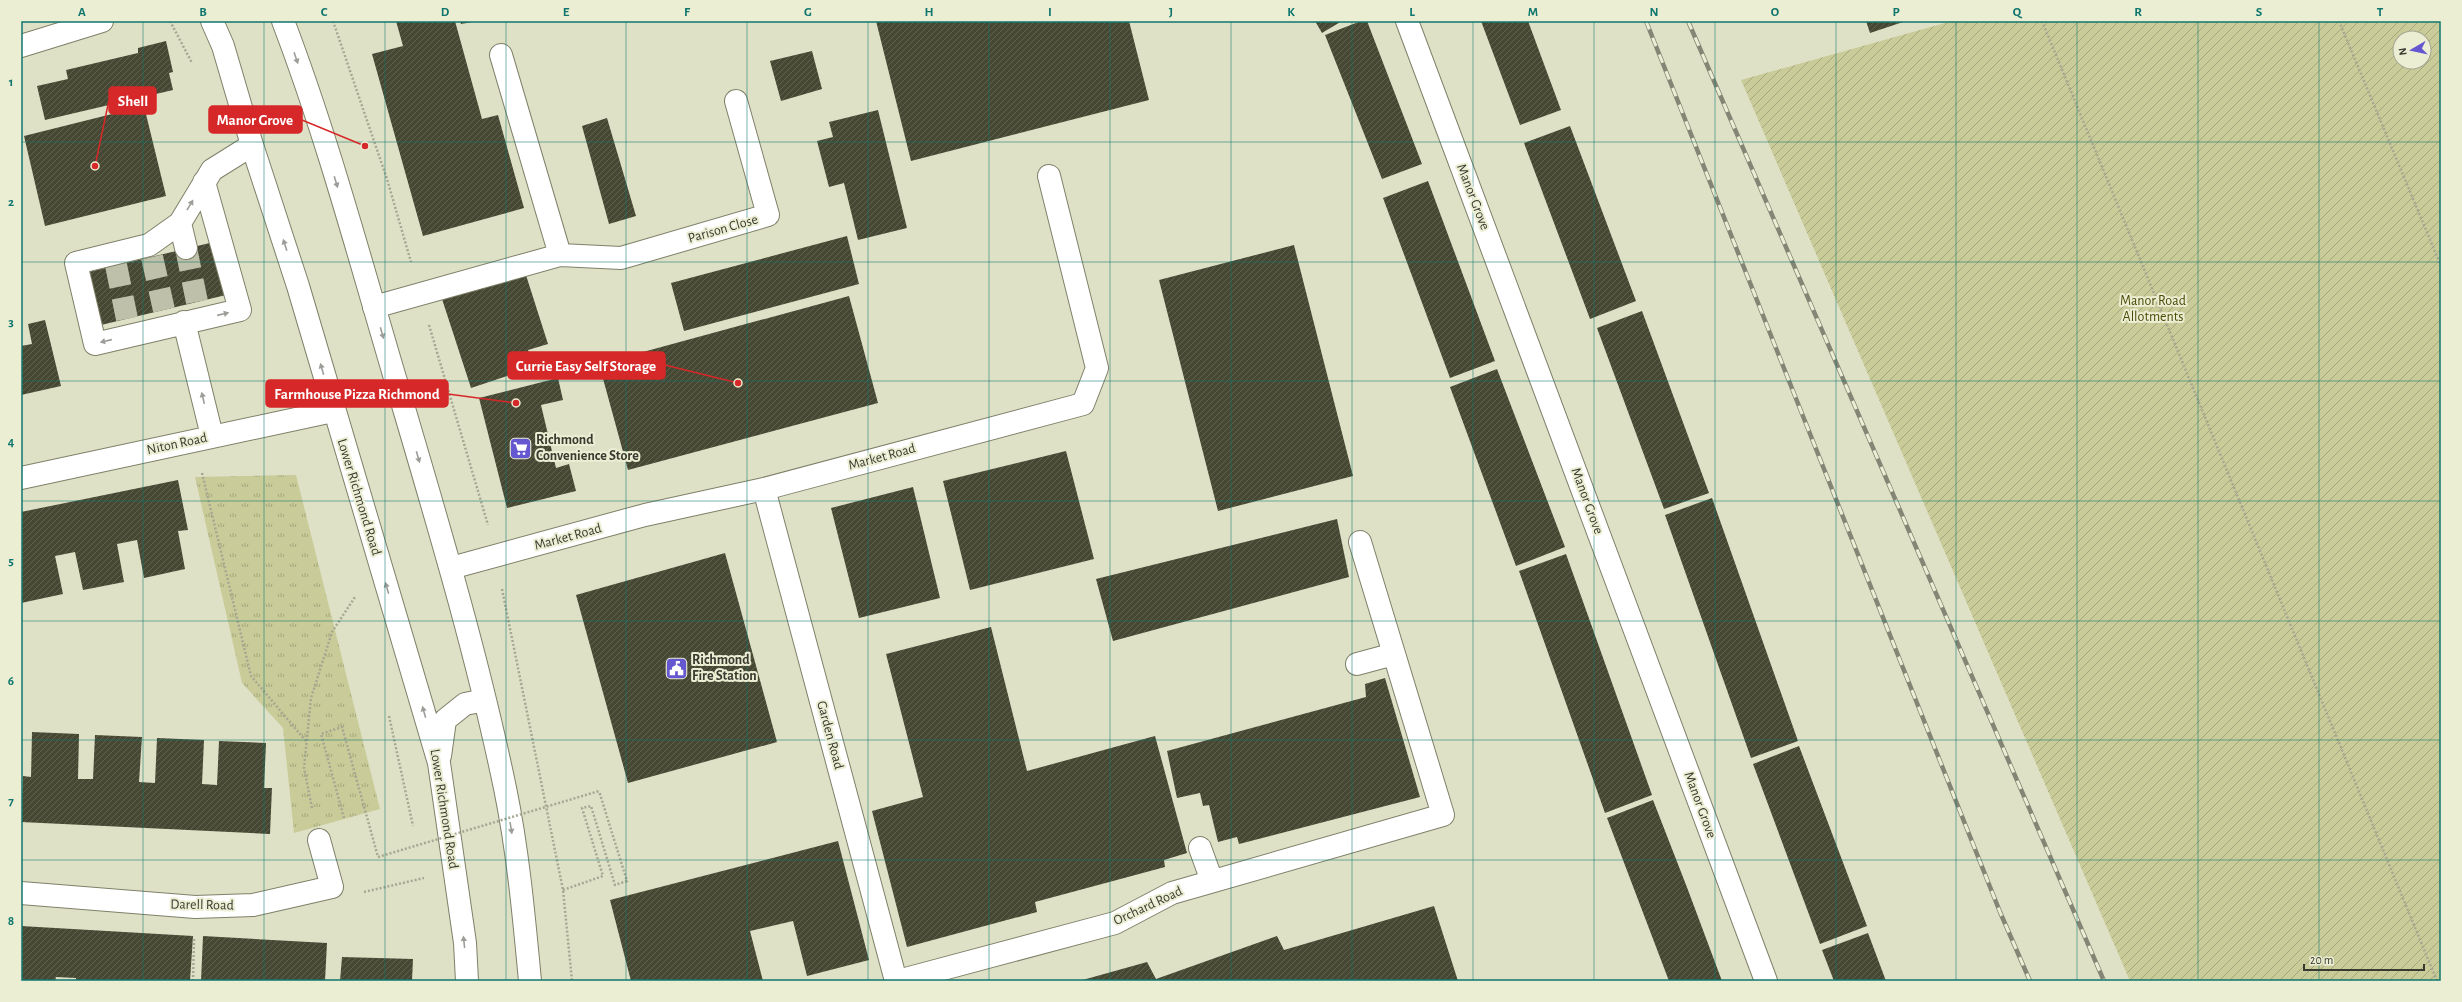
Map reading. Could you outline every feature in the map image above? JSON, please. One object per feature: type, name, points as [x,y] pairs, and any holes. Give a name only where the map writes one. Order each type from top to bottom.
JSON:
[{"type":"main road","points":[[21,46],[102,21]]},
{"type":"main road","name":"Lower Richmond Road","points":[[212,21],[223,46],[252,145],[298,286],[333,411],[439,763],[465,943],[467,981]]},
{"type":"main road","points":[[283,21],[316,116],[374,307],[451,568],[485,700],[505,790],[518,874],[530,981]]},
{"type":"main road","name":"Manor Grove","points":[[1407,21],[1766,981]]},
{"type":"main road","points":[[500,55],[560,255]]},
{"type":"main road","name":"Parison Close","points":[[374,307],[560,255],[621,258],[768,215],[736,101]]},
{"type":"main road","points":[[204,182],[240,310],[183,316],[129,327],[95,344],[76,263],[114,260],[151,251],[180,223],[204,182],[212,170],[252,145]]},
{"type":"main road","name":"Market Road","points":[[451,568],[645,515],[764,489],[1083,404],[1097,368],[1048,176]]},
{"type":"main road","points":[[180,223],[186,248]]},
{"type":"main road","points":[[183,316],[203,438]]},
{"type":"main road","name":"Niton Road","points":[[21,478],[333,411]]},
{"type":"main road","name":"Garden Road","points":[[764,489],[897,981]]},
{"type":"main road","points":[[1358,664],[1394,654],[1360,542]]},
{"type":"main road","name":"Orchard Road","points":[[897,981],[1115,923],[1172,893],[1444,815],[1394,654]]},
{"type":"main road","points":[[439,763],[446,720],[465,704],[485,700]]},
{"type":"main road","name":"Darell Road","points":[[21,893],[195,907],[253,905],[332,888],[319,840]]},
{"type":"main road","points":[[1200,848],[1212,881]]},
{"type":"path","points":[[170,21],[191,60]]},
{"type":"path","points":[[333,21],[387,179],[420,295],[481,497],[495,557],[563,890],[572,981]]},
{"type":"path","points":[[2042,21],[2437,981]]},
{"type":"path","points":[[2339,21],[2441,266]]},
{"type":"path","points":[[203,438],[251,676],[306,741]]},
{"type":"path","points":[[319,840],[304,768],[311,698],[332,632],[358,591]]},
{"type":"path","points":[[345,824],[321,734],[342,727],[378,857],[599,791],[627,881],[615,885],[591,806],[582,808],[603,876],[563,890]]},
{"type":"path","points":[[362,884],[364,892],[424,878]]},
{"type":"path","points":[[193,981],[195,907]]},
{"type":"green space","name":"Manor Road Allotments","points":[[1952,21],[2441,21],[2441,981],[2130,981],[1741,80]]},
{"type":"green space","points":[[296,475],[380,809],[294,833],[283,728],[242,683],[195,477]]},
{"type":"building","points":[[396,21],[455,21],[482,119],[498,115],[524,208],[423,236],[372,54],[403,46]]},
{"type":"building","points":[[460,21],[472,21],[472,22],[461,24]]},
{"type":"building","points":[[876,21],[1129,21],[1149,100],[911,161]]},
{"type":"building","points":[[1315,21],[1342,21],[1322,33]]},
{"type":"building","points":[[1361,21],[1367,21],[1422,164],[1382,179],[1325,35]]},
{"type":"building","points":[[1481,21],[1528,21],[1561,110],[1520,125]]},
{"type":"building","points":[[1866,21],[1906,21],[1870,33]]},
{"type":"building","points":[[166,41],[173,72],[169,73],[173,90],[45,120],[37,86],[68,79],[66,70],[138,53],[138,48]]},
{"type":"building","points":[[812,51],[822,89],[781,101],[770,61]]},
{"type":"building","points":[[144,106],[166,196],[45,226],[24,136]]},
{"type":"building","points":[[878,110],[907,228],[858,240],[844,183],[829,187],[817,141],[833,137],[829,122]]},
{"type":"building","points":[[607,118],[636,216],[609,224],[582,126]]},
{"type":"building","points":[[1570,126],[1636,301],[1590,319],[1524,143]]},
{"type":"building","points":[[1428,181],[1495,361],[1450,378],[1383,198]]},
{"type":"building","points":[[847,236],[859,284],[684,331],[671,283]]},
{"type":"building","points":[[214,242],[226,295],[101,325],[88,272]]},
{"type":"building","points":[[1294,245],[1353,476],[1218,511],[1159,280]]},
{"type":"building","points":[[525,272],[548,344],[528,350],[534,367],[471,388],[442,299]]},
{"type":"building","points":[[849,296],[878,403],[628,470],[599,364]]},
{"type":"building","points":[[1642,311],[1709,493],[1664,509],[1597,328]]},
{"type":"building","points":[[45,320],[61,386],[21,395],[21,346],[32,344],[28,324]]},
{"type":"building","points":[[1497,369],[1565,547],[1516,566],[1450,387]]},
{"type":"building","name":"Richmond Convenience Store","points":[[558,378],[563,400],[541,405],[556,468],[569,464],[576,491],[507,508],[479,398]]},
{"type":"building","points":[[1066,451],[1094,559],[970,590],[943,481]]},
{"type":"building","points":[[178,480],[188,530],[178,531],[185,569],[144,578],[137,540],[117,544],[124,582],[83,590],[75,552],[55,556],[63,594],[21,603],[21,512]]},
{"type":"building","points":[[913,487],[940,598],[859,618],[831,508]]},
{"type":"building","points":[[1712,498],[1798,741],[1751,758],[1665,515]]},
{"type":"building","points":[[1337,519],[1349,577],[1113,641],[1096,579]]},
{"type":"building","name":"Richmond Fire Station","points":[[725,553],[777,742],[628,783],[576,595]]},
{"type":"building","points":[[1566,554],[1652,795],[1605,813],[1519,571]]},
{"type":"building","points":[[991,627],[1027,771],[1155,736],[1187,853],[1164,860],[1165,867],[1035,902],[1037,912],[907,947],[872,811],[923,797],[886,654]]},
{"type":"building","points":[[1385,678],[1420,797],[1239,844],[1237,837],[1218,842],[1209,805],[1203,806],[1200,793],[1177,798],[1167,751],[1366,697],[1365,684]]},
{"type":"building","points":[[32,732],[79,734],[78,779],[93,779],[95,735],[142,737],[139,782],[155,783],[157,738],[204,740],[202,784],[217,785],[219,741],[266,743],[264,788],[272,788],[270,834],[21,822],[23,776],[31,777]]},
{"type":"building","points":[[1799,746],[1867,926],[1820,944],[1753,764]]},
{"type":"building","points":[[1653,800],[1722,981],[1669,981],[1607,818]]},
{"type":"building","points":[[838,841],[869,960],[807,976],[793,921],[750,931],[763,981],[631,981],[610,900]]},
{"type":"building","points":[[1434,906],[1458,981],[1079,981],[1147,962],[1156,979],[1277,936],[1284,950]]},
{"type":"building","points":[[21,926],[193,936],[190,981],[76,981],[76,978],[56,977],[55,981],[21,981]]},
{"type":"building","points":[[1868,933],[1886,981],[1834,981],[1822,950]]},
{"type":"building","points":[[203,936],[327,943],[325,981],[201,981]]},
{"type":"building","points":[[342,957],[413,959],[412,981],[340,981]]},
{"type":"tunnel","points":[[186,248],[197,302]]},
{"type":"tunnel","points":[[152,257],[164,310]]},
{"type":"tunnel","points":[[116,265],[127,319]]},
{"type":"railway","points":[[1646,21],[2000,912],[2030,981]]},
{"type":"railway","points":[[1688,21],[2104,981]]},
{"type":"place","name":"Manor Grove","points":[[365,146]]},
{"type":"place","name":"Shell","points":[[95,166]]},
{"type":"place","name":"Currie Easy Self Storage","points":[[738,383]]},
{"type":"place","name":"Farmhouse Pizza Richmond","points":[[516,403]]},
{"type":"place","name":"Richmond Convenience Store","points":[[521,448]]},
{"type":"place","name":"Richmond Fire Station","points":[[676,668]]}]
